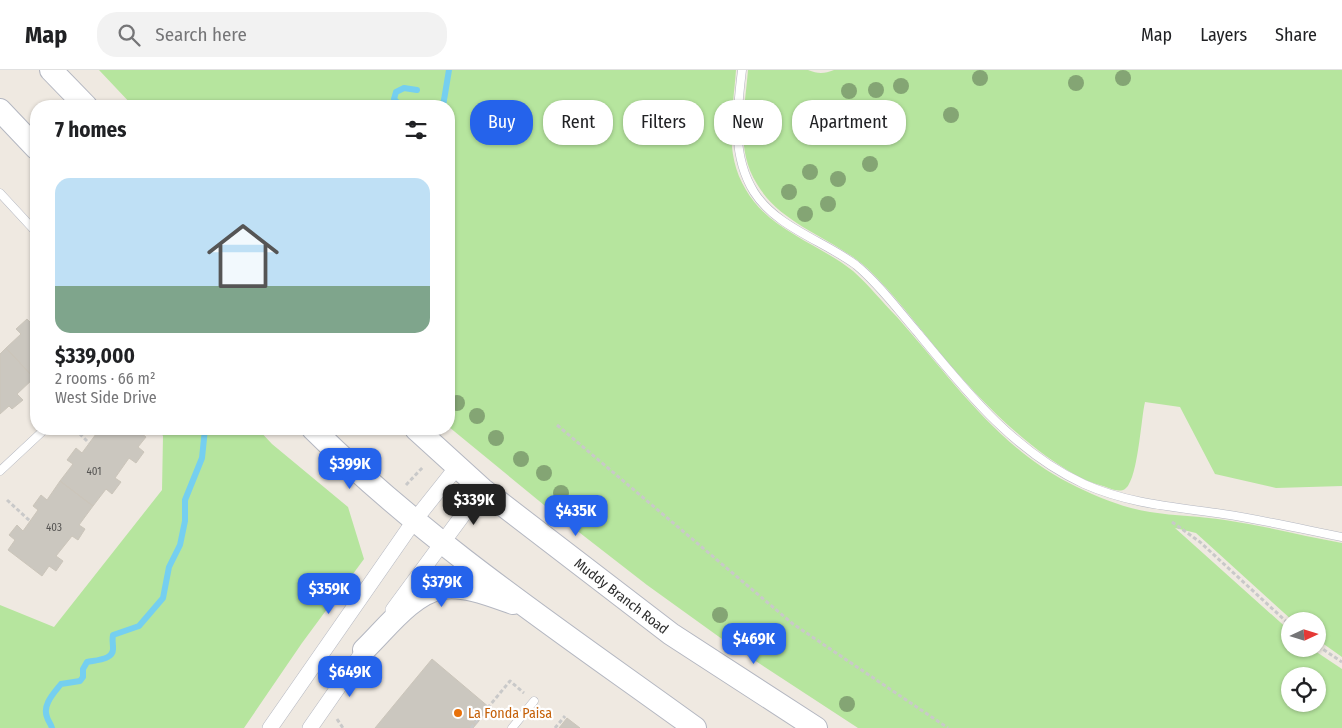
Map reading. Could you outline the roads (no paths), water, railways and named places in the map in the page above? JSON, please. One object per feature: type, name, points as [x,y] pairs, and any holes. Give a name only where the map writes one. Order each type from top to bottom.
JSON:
[{"type":"main road","points":[[52,70],[80,100]]},
{"type":"main road","points":[[0,110],[30,142]]},
{"type":"main road","points":[[319,435],[345,461],[442,544],[695,728]]},
{"type":"main road","name":"Muddy Branch Road","points":[[422,435],[482,489],[672,634],[816,728]]},
{"type":"main road","points":[[364,650],[417,598],[442,588],[468,590],[494,596],[531,610]]},
{"type":"street","points":[[270,728],[414,522],[457,467]]},
{"type":"street","points":[[310,728],[364,650],[482,489]]},
{"type":"lane","points":[[742,70],[738,145],[745,175],[756,194],[774,214],[826,244],[856,266],[886,295],[961,385],[1012,438],[1048,464],[1083,483],[1140,503],[1223,514],[1342,537]]},
{"type":"lane","points":[[0,193],[30,226]]},
{"type":"lane","points":[[0,471],[38,435]]},
{"type":"lane","points":[[512,728],[534,701]]},
{"type":"waterway","points":[[444,100],[449,70]]},
{"type":"waterway","points":[[395,100],[396,92],[404,88],[417,90]]},
{"type":"waterway","points":[[52,728],[47,717],[46,708],[61,684],[80,681],[87,662],[104,659],[111,655],[113,652],[113,635],[139,626],[163,598],[169,567],[180,545],[185,521],[185,500],[202,458],[204,435]]},
{"type":"place","name":"La Fonda Paisa","points":[[458,713]]}]
